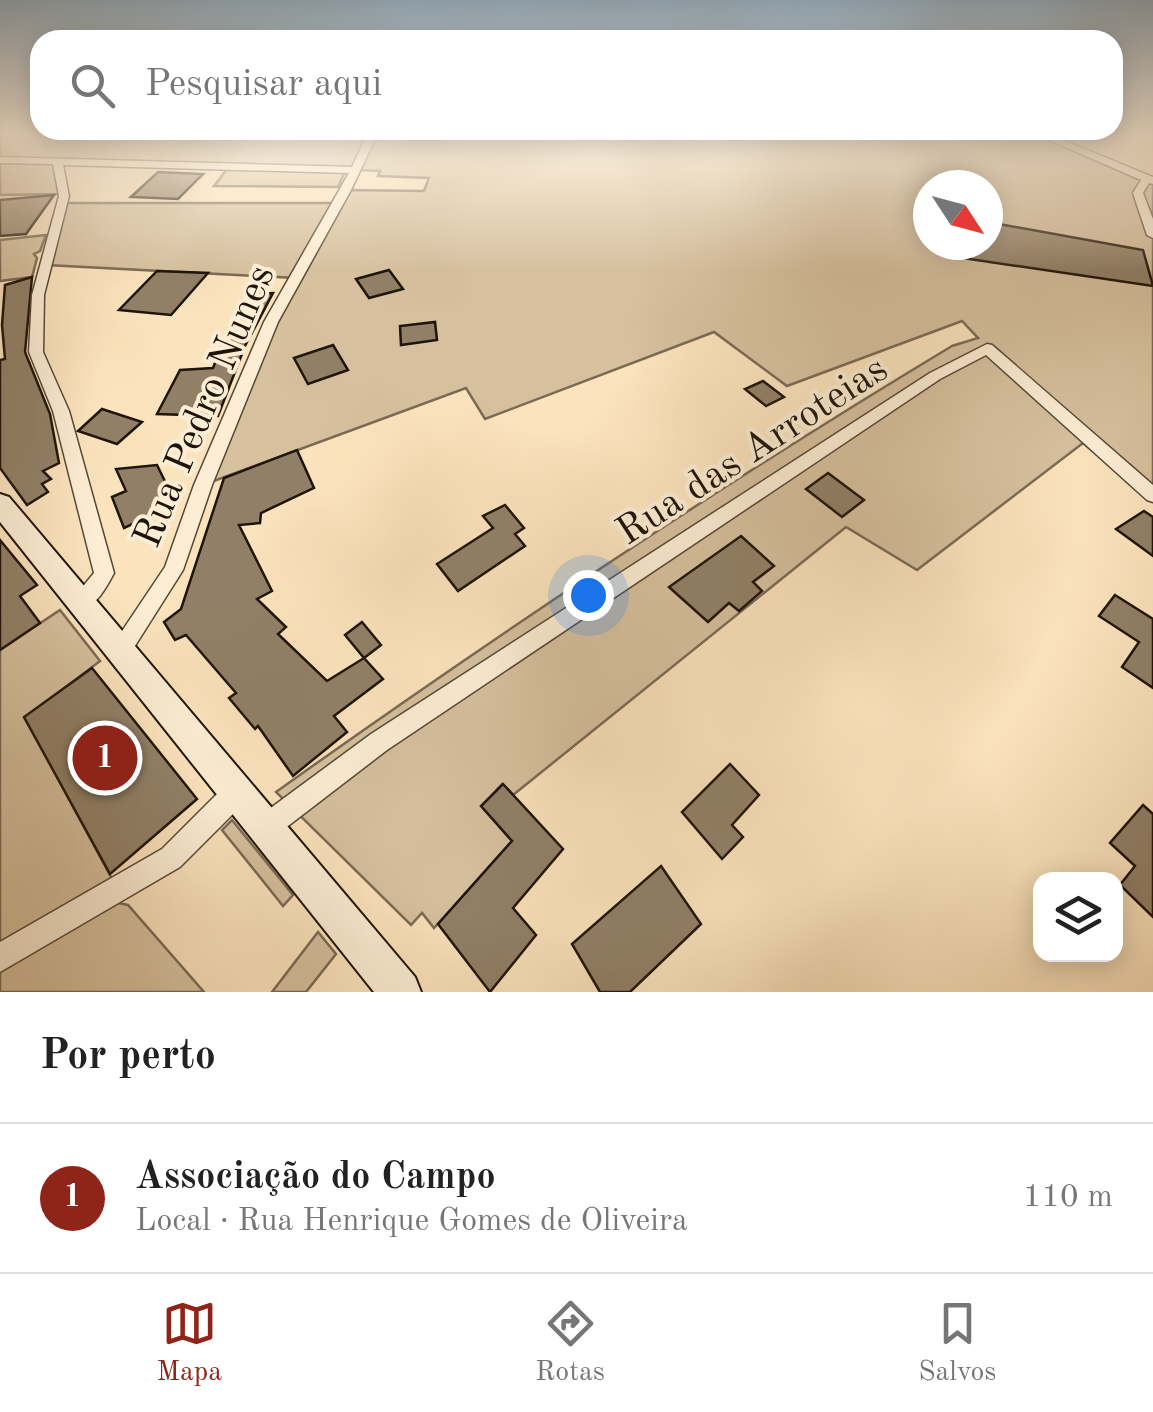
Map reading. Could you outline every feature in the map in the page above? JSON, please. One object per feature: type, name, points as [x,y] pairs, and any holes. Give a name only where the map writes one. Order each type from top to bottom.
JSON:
[{"type":"street","points":[[61,179],[64,196],[38,295],[36,352],[61,411],[104,573],[98,585],[80,602]]},
{"type":"street","name":"Rua Pedro Nunes","points":[[121,650],[173,570],[203,485],[271,322],[351,179]]},
{"type":"street","points":[[1150,180],[1138,193],[1153,235]]},
{"type":"street","name":"Rua das Arroteias","points":[[266,827],[379,742],[588,601],[892,403],[987,348],[1153,494]]},
{"type":"street","points":[[0,504],[400,992]]},
{"type":"street","points":[[0,958],[171,858],[237,792]]},
{"type":"shaded area","points":[[0,179],[61,179],[64,194],[0,195]]},
{"type":"shaded area","points":[[219,179],[342,179],[338,187],[214,186]]},
{"type":"shaded area","points":[[429,179],[913,179],[913,260],[1003,260],[1003,179],[1149,179],[1153,181],[1153,500],[1083,443],[917,570],[846,527],[513,795],[502,784],[482,806],[512,841],[434,928],[422,913],[411,925],[276,792],[695,507],[952,346],[978,338],[962,321],[787,386],[714,332],[485,419],[466,388],[203,485],[295,278],[47,265],[63,203],[338,203],[346,190],[424,191]]},
{"type":"shaded area","points":[[46,235],[40,251],[34,254],[37,258],[32,277],[0,281],[0,240]]},
{"type":"shaded area","points":[[60,610],[100,661],[25,718],[118,890],[104,900],[128,905],[204,992],[0,992],[0,650]]},
{"type":"shaded area","points":[[232,820],[293,895],[283,906],[222,830]]},
{"type":"shaded area","points":[[318,932],[336,954],[306,992],[272,992]]},
{"type":"building","points":[[150,179],[198,179],[178,199],[131,197]]},
{"type":"building","points":[[54,195],[26,234],[0,236],[0,200]]},
{"type":"building","points":[[1003,225],[1143,250],[1153,286],[976,260],[1003,260]]},
{"type":"building","points":[[389,270],[403,289],[369,298],[356,279]]},
{"type":"building","points":[[157,271],[208,273],[171,315],[119,310]]},
{"type":"building","points":[[32,277],[25,352],[50,414],[59,463],[43,471],[51,479],[42,484],[48,492],[27,505],[0,468],[0,360],[5,359],[5,285]]},
{"type":"building","points":[[273,293],[245,346],[218,416],[157,414],[180,370],[213,368],[230,325],[252,294]]},
{"type":"building","points":[[435,322],[437,340],[401,345],[400,326]]},
{"type":"building","points":[[333,345],[348,370],[308,384],[294,358]]},
{"type":"building","points":[[763,381],[784,397],[766,406],[745,389]]},
{"type":"building","points":[[102,409],[142,422],[117,444],[78,431]]},
{"type":"building","points":[[297,450],[314,488],[261,513],[260,523],[239,525],[272,591],[257,599],[286,627],[278,634],[327,681],[364,658],[383,679],[334,716],[347,732],[293,776],[258,726],[255,729],[229,698],[236,693],[186,635],[175,640],[164,622],[181,609],[224,478]]},
{"type":"building","points":[[157,465],[176,504],[124,528],[112,497],[126,491],[116,469]]},
{"type":"building","points":[[828,473],[864,500],[842,517],[806,489]]},
{"type":"building","points":[[505,505],[524,528],[515,534],[525,546],[458,591],[437,564],[493,528],[483,516]]},
{"type":"building","points":[[1144,511],[1153,517],[1153,556],[1116,529]]},
{"type":"building","points":[[741,536],[774,566],[753,582],[762,591],[739,611],[729,603],[708,622],[669,587]]},
{"type":"building","points":[[0,540],[37,585],[20,596],[40,623],[0,650]]},
{"type":"building","points":[[1115,595],[1153,619],[1153,688],[1122,667],[1139,642],[1099,616]]},
{"type":"building","points":[[362,622],[381,645],[364,658],[345,635]]},
{"type":"building","points":[[92,668],[197,799],[110,874],[24,717]]},
{"type":"building","points":[[730,764],[759,795],[732,825],[743,837],[722,859],[682,812]]},
{"type":"building","points":[[503,784],[563,849],[513,908],[536,935],[490,992],[438,924],[512,841],[481,806]]},
{"type":"building","points":[[1143,805],[1153,814],[1153,917],[1123,888],[1123,881],[1135,866],[1110,843]]},
{"type":"building","points":[[661,866],[701,924],[630,992],[600,992],[572,944]]},
{"type":"place","name":"Associação do Campo","points":[[105,758]]}]
